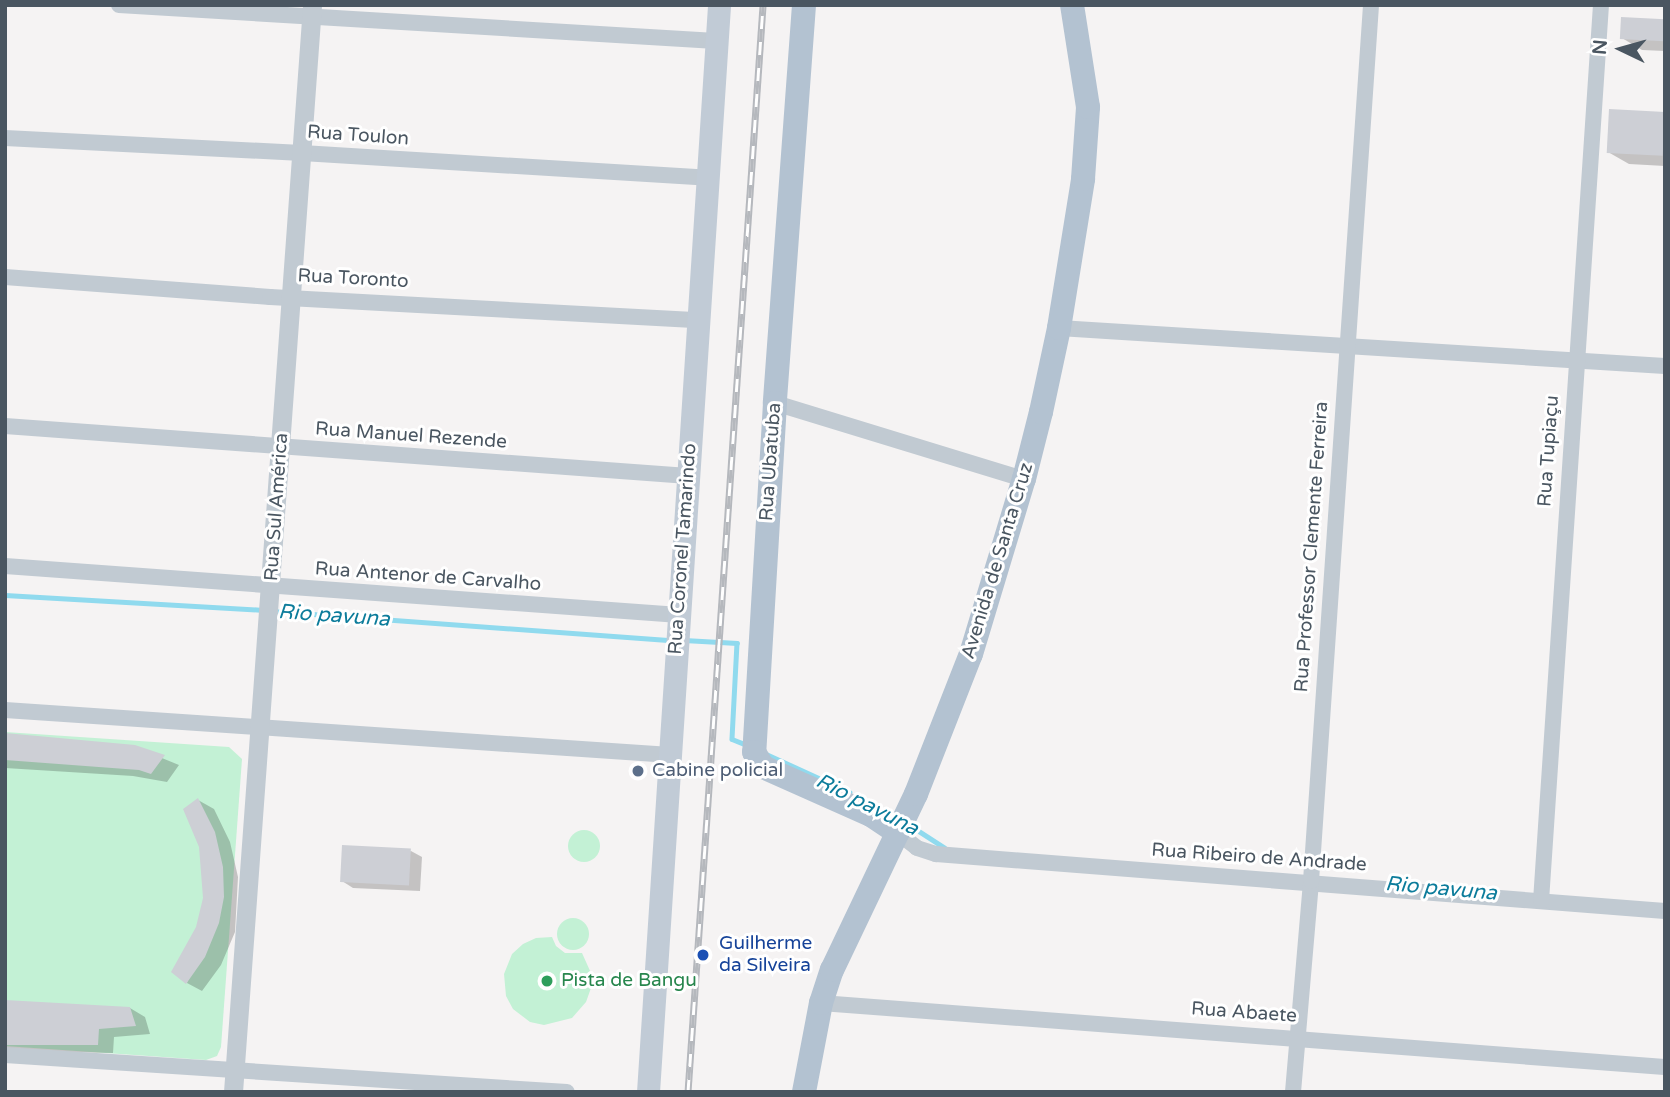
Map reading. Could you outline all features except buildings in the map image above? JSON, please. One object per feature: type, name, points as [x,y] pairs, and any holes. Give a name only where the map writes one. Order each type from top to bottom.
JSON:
[{"type":"main road","name":"Rua Coronel Tamarindo","points":[[648,1092],[719,5]]},
{"type":"main road","name":"Rua Ubatuba","points":[[804,5],[775,403],[754,752],[764,767],[871,815],[898,833]]},
{"type":"main road","name":"Avenida de Santa Cruz","points":[[804,1092],[821,1003],[852,925],[898,833],[971,654],[1024,479],[1059,328],[1083,179],[1088,107],[1072,5]]},
{"type":"street","points":[[119,5],[312,12],[716,41]]},
{"type":"street","name":"Rua Professor Clemente Ferreira","points":[[1293,1092],[1311,879],[1371,5]]},
{"type":"street","name":"Rua Tupiaçu","points":[[1541,898],[1601,5]]},
{"type":"street","name":"Rua Sul América","points":[[233,1092],[312,12]]},
{"type":"street","name":"Rua Toulon","points":[[5,138],[708,178]]},
{"type":"street","name":"Rua Toronto","points":[[5,277],[698,320]]},
{"type":"street","points":[[1059,328],[1665,366]]},
{"type":"street","points":[[775,403],[1024,479]]},
{"type":"street","name":"Rua Manuel Rezende","points":[[5,426],[688,476]]},
{"type":"street","name":"Rua Antenor de Carvalho","points":[[5,566],[680,615]]},
{"type":"street","points":[[5,709],[261,729],[670,755]]},
{"type":"street","name":"Rua Ribeiro de Andrade","points":[[898,833],[917,848],[936,854],[1311,879],[1665,911]]},
{"type":"street","name":"Rua Abaete","points":[[821,1003],[1665,1067]]},
{"type":"street","points":[[5,1055],[567,1092]]},
{"type":"green space","points":[[5,732],[229,747],[242,759],[221,1047],[217,1056],[206,1060],[5,1046]]},
{"type":"green space","points":[[584,830],[595,835],[600,846],[595,857],[584,862],[573,857],[568,846],[573,835]]},
{"type":"green space","points":[[573,918],[584,923],[589,934],[584,945],[573,950],[562,945],[557,934],[562,923]]},
{"type":"green space","name":"Pista de Bangu","points":[[552,937],[556,946],[565,953],[582,953],[591,973],[591,988],[586,1002],[572,1018],[544,1025],[530,1022],[513,1009],[506,996],[504,974],[512,954],[523,944],[536,938]]},
{"type":"waterway","name":"Rio pavuna","points":[[5,595],[263,610]]},
{"type":"waterway","name":"Rio pavuna","points":[[272,611],[671,640]]},
{"type":"waterway","name":"Rio pavuna","points":[[684,640],[737,643],[732,739],[747,745]]},
{"type":"waterway","name":"Rio pavuna","points":[[764,753],[849,792]]},
{"type":"waterway","name":"Rio pavuna","points":[[911,826],[945,848]]},
{"type":"railway","points":[[688,1092],[763,5]]},
{"type":"place","name":"Cabine policial","points":[[638,771]]},
{"type":"place","name":"Guilherme da Silveira","points":[[703,955]]},
{"type":"place","name":"Pista de Bangu","points":[[547,981]]}]
